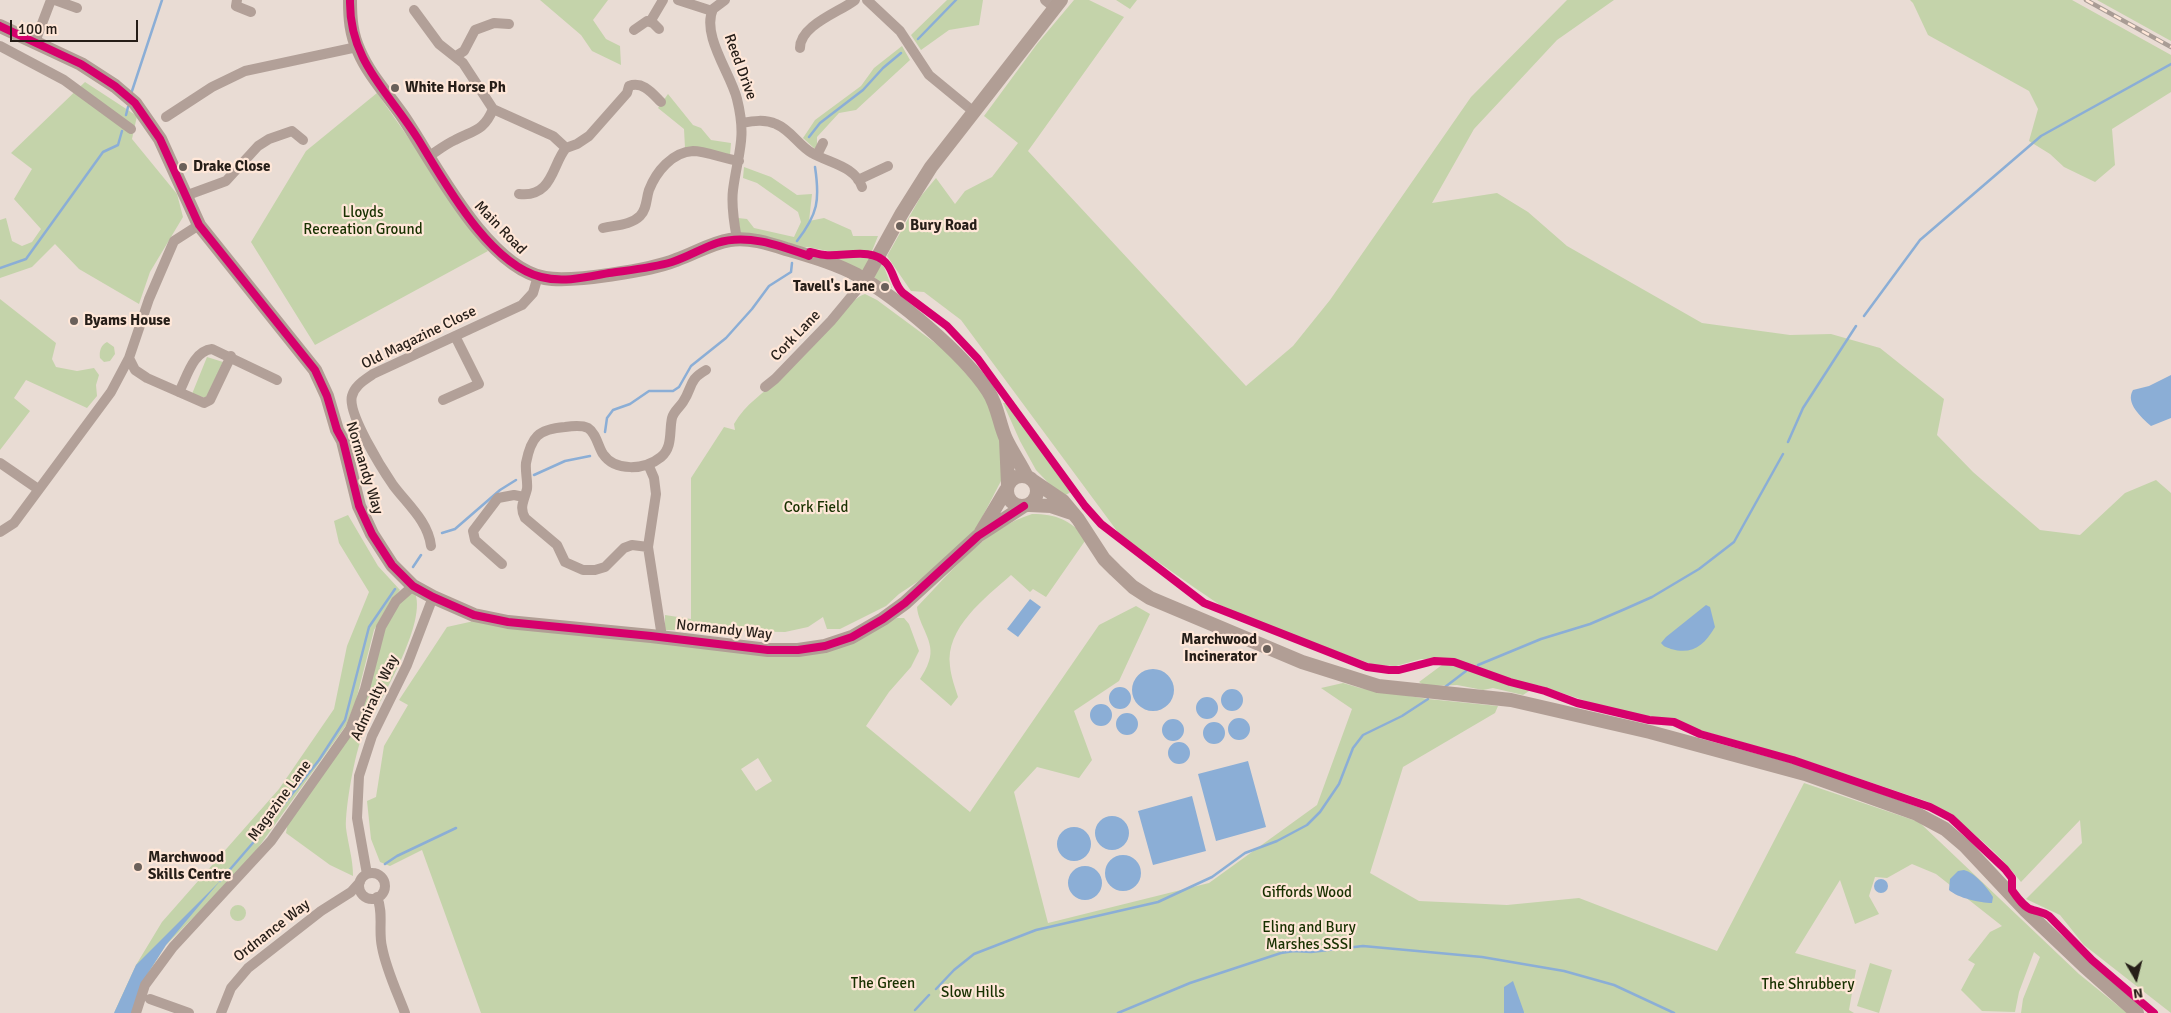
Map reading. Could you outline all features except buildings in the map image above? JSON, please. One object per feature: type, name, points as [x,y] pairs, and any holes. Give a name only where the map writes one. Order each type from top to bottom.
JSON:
[{"type":"street","points":[[35,42],[51,0]]},
{"type":"street","points":[[55,0],[77,8]]},
{"type":"street","points":[[238,0],[236,6],[251,12]]},
{"type":"street","name":"Main Road","points":[[350,0],[351,24],[357,47],[369,69],[459,205],[479,230],[515,264],[538,276],[549,279],[570,279],[650,267],[675,261],[718,242],[737,239],[766,243],[794,251],[846,270],[865,280],[916,319],[966,365],[991,396],[1006,439]]},
{"type":"street","points":[[650,22],[663,0]]},
{"type":"street","points":[[678,0],[702,6],[712,11],[726,0]]},
{"type":"street","points":[[800,48],[801,38],[804,35],[826,16],[843,9],[855,0]]},
{"type":"street","points":[[867,0],[900,31],[929,75],[974,112]]},
{"type":"street","points":[[865,280],[916,190],[1054,3]]},
{"type":"street","points":[[414,10],[439,44],[456,56],[493,109],[553,136],[566,148]]},
{"type":"street","name":"Reed Drive","points":[[712,11],[713,41],[734,88],[742,123],[742,146],[733,199],[737,239]]},
{"type":"street","points":[[634,30],[644,22],[650,22],[659,29]]},
{"type":"street","points":[[456,56],[464,52],[474,30],[494,23],[510,24]]},
{"type":"street","name":"Normandy Way","points":[[0,26],[70,57],[116,86],[131,99],[155,131],[199,225],[315,370],[327,396],[337,430],[343,441],[360,506],[372,534],[392,565],[413,586],[433,597],[474,615],[508,622],[662,637],[768,650],[798,650],[825,646],[852,637],[883,620],[905,603],[978,536],[1027,506]]},
{"type":"street","points":[[0,46],[64,80],[131,128]]},
{"type":"street","points":[[166,117],[212,87],[245,71],[357,47]]},
{"type":"street","points":[[519,194],[527,195],[546,184],[554,174],[560,155],[566,148],[577,144],[589,136],[627,93],[629,86],[634,84],[643,85],[662,102]]},
{"type":"street","points":[[428,156],[482,127],[489,119],[493,109]]},
{"type":"street","points":[[742,123],[763,121],[776,124],[786,130],[809,151],[842,166],[860,184],[888,166]]},
{"type":"street","points":[[184,196],[226,181],[258,146],[269,139],[292,131],[303,140]]},
{"type":"street","points":[[817,155],[824,143]]},
{"type":"street","points":[[604,228],[628,223],[639,217],[645,207],[651,186],[663,168],[676,156],[692,151],[700,151],[722,159],[739,162]]},
{"type":"street","points":[[0,532],[14,523],[111,392],[129,358],[149,299],[174,241],[199,225]]},
{"type":"street","name":"Old Magazine Close","points":[[431,546],[426,528],[391,482],[356,421],[351,398],[360,384],[373,374],[522,305],[533,292],[538,276]]},
{"type":"street","name":"Cork Lane","points":[[765,387],[831,321],[865,280]]},
{"type":"street","points":[[443,400],[479,384],[455,336]]},
{"type":"street","points":[[179,392],[197,356],[204,350],[212,349],[231,356],[277,380]]},
{"type":"street","points":[[129,358],[135,370],[141,374],[204,403],[210,400],[231,356]]},
{"type":"street","points":[[648,547],[632,545],[624,548],[605,567],[595,570],[583,570],[565,562],[557,545],[524,518],[522,512],[527,488],[525,468],[528,450],[542,431],[555,428],[586,427],[592,432],[604,455],[612,463],[623,467],[648,464],[661,457],[668,448],[673,415],[683,402],[696,375],[706,370]]},
{"type":"street","points":[[1006,439],[1038,492],[1034,501],[1027,506]]},
{"type":"street","points":[[1006,439],[1007,495],[1012,503],[1027,506],[1051,506],[1072,513]]},
{"type":"street","points":[[0,463],[38,489]]},
{"type":"street","points":[[648,464],[654,478],[656,494],[648,547],[662,637]]},
{"type":"street","points":[[1007,487],[1017,476],[1030,478],[1063,501],[1115,570],[1133,587],[1150,598],[1302,662],[1378,686],[1511,700],[1650,732],[1805,774],[1917,814],[1945,829],[1986,866],[2026,911],[2084,966],[2138,1013]]},
{"type":"street","name":"Normandy Way","points":[[978,536],[1007,487]]},
{"type":"street","points":[[502,564],[475,540],[473,531],[498,498],[514,495],[524,497]]},
{"type":"street","name":"Magazine Lane","points":[[136,1013],[145,985],[173,947],[271,841],[350,729],[365,689],[381,626],[396,601],[413,586]]},
{"type":"street","name":"Admiralty Way","points":[[368,874],[357,818],[359,776],[372,736],[412,654],[433,597]]},
{"type":"street","points":[[373,898],[384,889],[382,880],[376,874],[368,874],[360,882],[359,889],[362,894],[373,898],[381,908],[380,938],[382,949],[405,1013]]},
{"type":"street","name":"Ordnance Way","points":[[221,1013],[231,988],[248,968],[321,911],[352,892],[360,882]]},
{"type":"street","name":"Ordnance Way","points":[[334,904],[356,898],[373,898]]},
{"type":"street","points":[[150,1000],[189,1013]]},
{"type":"green space","points":[[540,0],[608,0],[593,20],[606,39],[620,46],[621,65],[592,51],[581,35]]},
{"type":"green space","points":[[947,0],[983,0],[979,25],[949,30],[921,50],[911,35]]},
{"type":"green space","points":[[1074,0],[1089,0],[1124,17],[1028,151],[1246,386],[1293,346],[1330,300],[1471,97],[1567,0],[1614,0],[1557,40],[1474,129],[1432,203],[1497,193],[1528,212],[1567,246],[1702,323],[1790,335],[1831,334],[1880,348],[1944,399],[1937,435],[1973,472],[2040,530],[2080,535],[2125,493],[2156,480],[2171,493],[2171,1013],[2084,945],[2060,915],[2026,899],[2082,843],[2080,820],[2021,882],[1990,848],[1951,816],[1926,801],[1801,759],[1696,729],[1677,719],[1652,717],[1598,705],[1538,685],[1523,695],[1493,688],[1483,690],[1457,685],[1433,686],[1422,684],[1419,682],[1450,659],[1421,659],[1396,666],[1374,665],[1263,624],[1220,605],[1120,535],[961,320],[924,292],[911,291],[887,256],[921,196],[936,178],[955,204],[965,191],[992,177],[1018,143],[984,116],[1037,44]]},
{"type":"green space","points":[[1116,0],[1137,0],[1130,9]]},
{"type":"green space","points":[[1910,0],[2072,0],[2171,55],[2171,92],[2112,129],[2115,165],[2095,182],[2064,167],[2050,154],[2029,141],[2038,109],[2029,91],[1928,35]]},
{"type":"green space","points":[[2097,0],[2171,0],[2171,41]]},
{"type":"green space","points":[[902,46],[910,60],[856,110],[839,113],[817,137],[815,149],[803,138],[815,120],[861,86],[874,68]]},
{"type":"green space","points":[[85,82],[137,116],[132,139],[177,194],[183,217],[150,272],[139,304],[79,269],[55,244],[32,267],[0,278],[0,220],[6,218],[12,241],[22,246],[32,242],[41,229],[14,199],[32,169],[11,153]]},
{"type":"green space","name":"Lloyds Recreation Ground","points":[[377,93],[488,251],[315,345],[251,242],[306,151]]},
{"type":"green space","points":[[668,94],[693,125],[701,128],[711,140],[731,143],[730,155],[685,148],[684,129],[658,108]]},
{"type":"green space","points":[[744,167],[771,177],[797,195],[812,194],[809,221],[824,218],[851,230],[853,236],[878,236],[872,251],[833,252],[807,247],[802,248],[741,235],[738,218],[747,219],[754,228],[794,237],[801,222],[798,212],[757,183],[743,178]]},
{"type":"green space","points":[[864,257],[872,259],[864,270],[858,270],[828,259]]},
{"type":"green space","points":[[880,264],[884,267],[892,288],[882,285],[874,277]]},
{"type":"green space","name":"Cork Field","points":[[865,294],[877,300],[946,351],[982,392],[992,408],[1003,458],[1002,479],[974,533],[935,570],[899,594],[886,606],[840,629],[827,629],[823,617],[808,627],[785,632],[665,630],[665,615],[691,619],[691,478],[724,427],[735,430],[734,424],[749,405],[799,360],[833,325],[850,304]]},
{"type":"green space","points":[[0,299],[56,343],[52,359],[56,367],[77,371],[94,368],[99,375],[96,385],[97,396],[87,408],[26,380],[14,398],[30,411],[0,450]]},
{"type":"green space","points":[[107,342],[114,347],[115,354],[110,361],[104,362],[100,358],[100,353],[102,347]]},
{"type":"green space","points":[[207,357],[223,362],[206,398],[192,394]]},
{"type":"green space","points":[[1003,403],[1007,403],[1071,492],[1062,497],[1036,470],[1020,441]]},
{"type":"green space","points":[[1032,514],[1049,515],[1062,519],[1087,538],[1046,597],[1033,589],[1030,592],[1011,575],[969,615],[960,627],[950,652],[950,666],[958,697],[951,706],[920,679],[931,654],[929,640],[920,620],[917,607],[983,541],[1015,521]]},
{"type":"green space","points":[[348,515],[378,566],[400,590],[389,604],[374,630],[354,708],[347,724],[253,855],[166,945],[143,981],[114,1013],[136,965],[162,922],[279,789],[334,709],[347,646],[369,592],[339,543],[334,521]]},
{"type":"green space","points":[[414,591],[417,604],[415,622],[409,642],[390,684],[363,734],[354,766],[347,807],[346,828],[353,876],[330,865],[286,833],[288,822],[333,758],[383,633],[399,603]]},
{"type":"green space","points":[[1136,606],[1150,614],[1119,681],[1074,711],[1092,760],[1079,778],[1037,767],[1014,792],[1048,923],[1209,883],[1317,805],[1352,709],[1321,688],[1343,683],[1360,688],[1428,699],[1498,706],[1495,713],[1403,767],[1370,873],[1419,901],[1507,905],[1579,898],[1717,951],[1804,783],[1919,822],[2079,974],[2127,1013],[2021,1013],[2023,999],[2040,957],[2034,952],[2019,992],[2015,1012],[1982,1011],[1961,990],[1975,964],[1968,960],[1990,932],[2002,926],[1936,874],[1912,864],[1887,878],[1875,877],[1869,896],[1879,914],[1855,924],[1840,880],[1795,953],[1856,970],[1849,1010],[1854,1013],[481,1013],[422,850],[390,866],[380,862],[371,839],[367,801],[376,797],[384,746],[408,705],[399,700],[447,627],[474,621],[780,657],[822,651],[872,632],[897,618],[904,618],[909,624],[919,651],[911,667],[889,692],[866,726],[970,812],[1099,625]],"holes":[[[758,758],[772,781],[756,791],[741,769]]]},
{"type":"green space","points":[[238,905],[244,907],[246,913],[244,919],[238,921],[232,919],[230,913],[232,907]]},
{"type":"green space","points":[[1870,963],[1892,970],[1879,1013],[1857,1006]]},
{"type":"water","points":[[2171,375],[2171,418],[2151,426],[2135,410],[2131,395],[2133,390],[2149,386]]},
{"type":"water","points":[[1030,599],[1041,607],[1018,637],[1007,629]]},
{"type":"water","points":[[1706,605],[1710,607],[1715,627],[1702,644],[1691,650],[1678,651],[1665,647],[1661,643],[1666,637]]},
{"type":"water","points":[[1149,669],[1157,669],[1168,675],[1174,690],[1168,705],[1157,711],[1149,711],[1138,705],[1132,694],[1132,686],[1138,675]]},
{"type":"water","points":[[1120,687],[1128,690],[1131,698],[1128,706],[1120,709],[1112,706],[1109,698],[1112,690]]},
{"type":"water","points":[[1232,689],[1240,692],[1243,700],[1240,708],[1232,711],[1224,708],[1221,700],[1224,692]]},
{"type":"water","points":[[1207,697],[1215,700],[1218,708],[1215,716],[1207,719],[1199,716],[1196,708],[1199,700]]},
{"type":"water","points":[[1101,704],[1109,707],[1112,715],[1109,723],[1101,726],[1093,723],[1090,715],[1093,707]]},
{"type":"water","points":[[1127,713],[1135,716],[1138,724],[1135,732],[1127,735],[1119,732],[1116,724],[1119,716]]},
{"type":"water","points":[[1239,718],[1247,721],[1250,729],[1247,737],[1239,740],[1231,737],[1228,729],[1231,721]]},
{"type":"water","points":[[1173,719],[1181,722],[1184,730],[1181,738],[1173,741],[1165,738],[1162,730],[1165,722]]},
{"type":"water","points":[[1214,722],[1222,725],[1225,733],[1222,741],[1214,744],[1206,741],[1203,733],[1206,725]]},
{"type":"water","points":[[1179,742],[1187,745],[1190,753],[1187,761],[1179,764],[1171,761],[1168,753],[1171,745]]},
{"type":"water","points":[[1248,761],[1266,827],[1216,841],[1198,774]]},
{"type":"water","points":[[1192,796],[1206,851],[1153,865],[1138,811]]},
{"type":"water","points":[[1112,816],[1119,817],[1124,821],[1128,826],[1128,840],[1124,845],[1119,849],[1112,850],[1105,849],[1100,845],[1096,840],[1095,833],[1096,826],[1100,821],[1105,817]]},
{"type":"water","points":[[1074,827],[1081,828],[1086,832],[1090,837],[1090,851],[1086,856],[1081,860],[1074,861],[1067,860],[1062,856],[1058,851],[1057,844],[1058,837],[1062,832],[1067,828]]},
{"type":"water","points":[[1123,855],[1135,861],[1141,873],[1135,885],[1123,891],[1111,885],[1105,873],[1111,861]]},
{"type":"water","points":[[1085,866],[1097,871],[1102,883],[1097,895],[1085,900],[1073,895],[1068,883],[1073,871]]},
{"type":"water","points":[[1964,870],[1976,877],[1984,885],[1993,897],[1992,903],[1969,899],[1949,890],[1950,879],[1958,871]]},
{"type":"water","points":[[1881,879],[1886,881],[1888,886],[1886,891],[1881,893],[1876,891],[1874,886],[1876,881]]},
{"type":"water","points":[[220,881],[166,945],[143,981],[132,1013],[114,1013],[136,965]]},
{"type":"water","points":[[1513,981],[1524,1013],[1504,1013],[1504,987]]},
{"type":"waterway","points":[[132,91],[162,0]]},
{"type":"waterway","points":[[918,39],[956,0]]},
{"type":"waterway","points":[[809,137],[820,123],[863,90],[883,68],[901,53]]},
{"type":"waterway","points":[[1864,316],[1920,240],[2041,136],[2171,64]]},
{"type":"waterway","points":[[126,115],[128,107]]},
{"type":"waterway","points":[[0,268],[26,259],[103,152],[118,145],[122,131]]},
{"type":"waterway","points":[[797,241],[809,223],[816,206],[815,167]]},
{"type":"waterway","points":[[605,432],[607,418],[613,410],[630,404],[649,391],[673,391],[679,387],[691,366],[726,338],[752,309],[769,286],[791,272],[792,263]]},
{"type":"waterway","points":[[1788,442],[1803,408],[1856,326]]},
{"type":"waterway","points":[[1478,665],[1541,639],[1590,624],[1625,609],[1652,597],[1699,569],[1734,542],[1783,454]]},
{"type":"waterway","points":[[534,475],[565,461],[590,456]]},
{"type":"waterway","points":[[442,533],[455,529],[500,490],[516,480]]},
{"type":"waterway","points":[[413,567],[421,555]]},
{"type":"waterway","points":[[220,881],[258,837],[319,760],[345,720],[369,627],[395,589]]},
{"type":"waterway","points":[[1445,687],[1466,671]]},
{"type":"waterway","points":[[936,989],[954,970],[974,954],[1036,930],[1158,902],[1212,877],[1245,853],[1277,841],[1307,825],[1320,812],[1339,784],[1353,748],[1363,735],[1402,716],[1428,699]]},
{"type":"waterway","points":[[385,864],[397,856],[456,828]]},
{"type":"waterway","points":[[1118,1013],[1190,983],[1281,953],[1294,951],[1311,952],[1363,946],[1482,957],[1564,971],[1614,985],[1674,1013]]},
{"type":"waterway","points":[[915,1010],[929,995]]},
{"type":"railway","points":[[2086,0],[2171,47]]},
{"type":"cycle path","points":[[350,0],[351,22],[356,41],[372,74],[418,139],[470,220],[504,256],[522,269],[549,279],[584,278],[664,264],[717,243],[740,239],[764,242],[809,256],[810,252],[825,255],[866,254],[880,258],[889,266],[900,290],[947,326],[978,359],[1085,506],[1101,524],[1204,603],[1367,667],[1399,670],[1434,661],[1454,662],[1577,703],[1649,720],[1674,722],[1700,734],[1793,760],[1930,807],[1951,818],[2005,869],[2012,878],[2012,890],[2024,905],[2049,916],[2092,960],[2154,1013]]},
{"type":"cycle path","points":[[0,26],[81,64],[115,86],[135,103],[160,139],[199,225],[315,370],[327,396],[337,430],[343,441],[359,506],[372,534],[392,565],[413,586],[433,597],[474,615],[508,622],[768,650],[798,650],[825,646],[852,637],[883,619],[905,603],[978,536],[1024,506]]},
{"type":"place","name":"White Horse Ph","points":[[395,88]]},
{"type":"place","name":"Drake Close","points":[[183,167]]},
{"type":"place","name":"Bury Road","points":[[900,226]]},
{"type":"place","name":"Tavell's Lane","points":[[885,287]]},
{"type":"place","name":"Byams House","points":[[74,321]]},
{"type":"place","name":"Marchwood Incinerator","points":[[1267,649]]},
{"type":"place","name":"Marchwood Skills Centre","points":[[138,867]]},
{"type":"park label","name":"Giffords Wood","points":[[1307,893]]},
{"type":"park label","name":"Eling and Bury Marshes SSSI","points":[[1309,936]]},
{"type":"park label","name":"The Green","points":[[883,984]]},
{"type":"park label","name":"The Shrubbery","points":[[1808,985]]},
{"type":"park label","name":"Slow Hills","points":[[973,993]]}]
